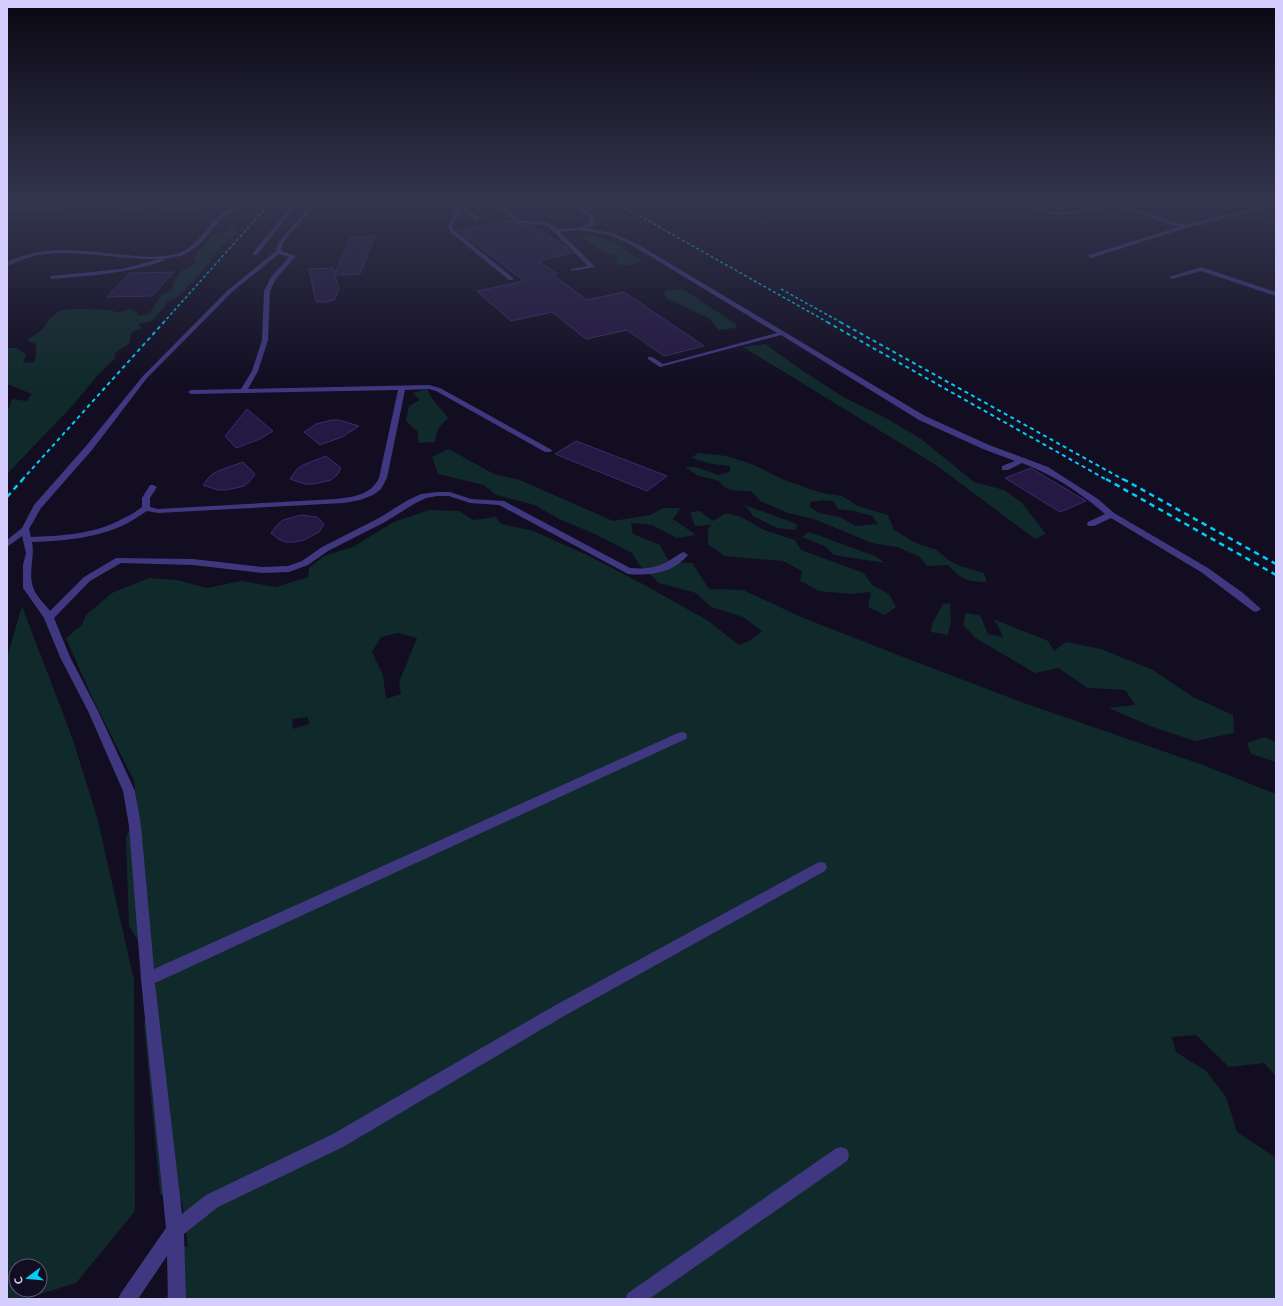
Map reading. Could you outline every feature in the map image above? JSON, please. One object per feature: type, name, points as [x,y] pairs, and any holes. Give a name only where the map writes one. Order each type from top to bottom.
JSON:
[{"type":"street","points":[[52,277],[126,270],[153,263]]},
{"type":"street","points":[[7,544],[25,529],[37,507],[89,448],[145,377],[230,291],[265,263]]},
{"type":"street","points":[[243,391],[255,371],[265,340],[267,291],[273,278],[287,263]]},
{"type":"street","points":[[491,263],[511,279]]},
{"type":"street","points":[[572,270],[592,267],[588,263]]},
{"type":"street","points":[[665,263],[922,418],[986,447],[1045,469],[1095,501],[1111,515],[1157,541],[1236,592],[1256,609]]},
{"type":"street","points":[[1172,277],[1201,269],[1276,294]]},
{"type":"street","points":[[650,358],[662,366],[783,333]]},
{"type":"street","points":[[191,392],[429,387],[438,389],[548,450]]},
{"type":"street","points":[[28,540],[67,538],[98,531],[123,522],[146,508],[158,511],[323,503],[349,500],[366,494],[377,489],[382,478],[402,388]]},
{"type":"street","points":[[1005,468],[1023,460]]},
{"type":"street","points":[[146,508],[146,498],[153,487]]},
{"type":"street","points":[[49,617],[87,579],[119,560],[193,562],[262,570],[289,569],[306,563],[325,549],[375,524],[411,502],[424,496],[437,494],[450,494],[470,501],[501,503],[628,571],[648,573],[663,570],[684,555]]},
{"type":"street","points":[[1091,524],[1111,515]]},
{"type":"street","points":[[25,529],[30,553],[27,565],[28,588],[49,617],[65,657],[93,711],[129,791],[135,826],[148,978],[175,1230],[177,1299]]},
{"type":"street","points":[[148,978],[682,736]]},
{"type":"street","points":[[127,1299],[175,1230],[212,1201],[337,1141],[559,1011],[821,867]]},
{"type":"street","points":[[634,1299],[841,1155]]},
{"type":"green space","points":[[196,263],[209,263],[180,295],[167,302],[152,321],[138,324],[142,328],[132,332],[129,344],[115,353],[115,358],[97,376],[74,404],[7,474],[7,408],[9,408],[12,399],[26,401],[32,394],[7,384],[7,348],[16,348],[26,354],[23,363],[34,362],[36,356],[36,344],[27,340],[43,329],[50,318],[61,310],[112,310],[116,313],[130,309],[137,312],[137,316],[149,314],[161,295],[171,290],[181,272]]},
{"type":"green space","points":[[615,263],[637,263],[630,266]]},
{"type":"green space","points":[[683,289],[737,325],[735,328],[719,330],[710,319],[666,298],[664,291]]},
{"type":"green space","points":[[765,344],[845,398],[884,417],[920,438],[974,482],[1004,490],[1021,502],[1046,534],[1035,539],[936,465],[743,347]]},
{"type":"green space","points":[[427,389],[448,418],[438,429],[435,442],[418,443],[418,432],[406,421],[409,406],[420,400],[413,393]]},
{"type":"green space","points":[[449,449],[494,474],[520,480],[613,521],[650,515],[663,508],[681,508],[673,519],[696,535],[677,538],[652,525],[631,523],[633,534],[660,545],[669,562],[692,563],[709,589],[743,590],[801,617],[916,662],[1021,702],[1203,765],[1276,794],[1276,1076],[1264,1063],[1229,1067],[1196,1035],[1172,1037],[1176,1052],[1206,1071],[1226,1097],[1237,1132],[1276,1158],[1276,1299],[166,1299],[181,1245],[188,1247],[182,1201],[160,1194],[144,1024],[157,980],[156,971],[129,926],[126,837],[138,812],[134,781],[92,697],[66,638],[82,625],[86,615],[112,593],[149,578],[177,580],[207,588],[241,581],[276,587],[308,577],[309,568],[324,556],[353,547],[394,522],[429,510],[459,511],[473,520],[496,517],[501,524],[533,531],[585,554],[639,582],[707,620],[739,645],[749,641],[762,631],[743,617],[711,607],[696,593],[659,583],[640,566],[632,553],[595,534],[559,519],[535,505],[496,495],[484,485],[438,474],[432,457]],"holes":[[[398,633],[417,638],[399,682],[401,694],[386,699],[383,675],[372,652],[381,637]],[[308,717],[309,724],[293,729],[292,719]]]},
{"type":"green space","points":[[698,453],[727,456],[754,465],[784,480],[822,493],[842,496],[858,506],[888,515],[894,530],[916,543],[937,550],[948,560],[960,566],[984,573],[987,582],[965,579],[957,574],[948,565],[927,566],[920,557],[897,547],[872,543],[814,519],[788,513],[760,501],[751,491],[737,491],[729,489],[722,485],[719,481],[697,475],[685,467],[696,467],[718,475],[730,472],[730,466],[712,464],[691,458]],"holes":[[[823,500],[833,501],[838,509],[854,511],[872,516],[878,524],[856,526],[840,517],[819,513],[810,507],[810,502]]]},
{"type":"green space","points":[[745,505],[797,524],[796,530],[777,528],[753,516]]},
{"type":"green space","points":[[700,511],[713,521],[726,513],[741,517],[764,530],[795,540],[801,550],[864,573],[872,585],[889,594],[896,607],[885,615],[868,607],[871,592],[850,594],[819,591],[800,581],[802,571],[783,561],[724,556],[708,544],[708,530],[711,525],[695,526],[690,512]]},
{"type":"green space","points":[[809,532],[875,556],[885,563],[834,555],[825,546],[802,537]]},
{"type":"green space","points":[[950,603],[951,620],[948,635],[931,632],[932,624],[943,604]]},
{"type":"green space","points":[[22,606],[73,740],[97,817],[134,980],[135,1211],[76,1283],[48,1292],[48,1258],[8,1258],[8,1298],[27,1298],[7,1299],[7,658]]},
{"type":"green space","points":[[966,613],[980,615],[988,634],[1003,637],[993,619],[1048,641],[1054,651],[1066,642],[1101,649],[1153,670],[1193,697],[1233,715],[1234,733],[1195,741],[1150,726],[1109,708],[1135,705],[1125,690],[1088,688],[1058,668],[1035,673],[977,639],[963,625]]},
{"type":"green space","points":[[1264,737],[1276,742],[1276,762],[1251,754],[1247,743]]},
{"type":"building","points":[[339,263],[364,263],[360,274],[335,275],[339,289],[334,300],[316,302],[309,269],[333,268],[335,273]]},
{"type":"building","points":[[501,263],[541,263],[557,274],[553,275],[587,300],[624,292],[704,346],[664,356],[627,330],[586,339],[552,312],[511,321],[477,291],[524,281]]},
{"type":"building","points":[[174,272],[152,296],[107,297],[130,273]]},
{"type":"building","points":[[247,409],[273,431],[260,439],[236,448],[225,436]]},
{"type":"building","points":[[339,420],[359,426],[342,437],[320,445],[304,432],[316,424]]},
{"type":"building","points":[[576,441],[667,476],[647,491],[555,454]]},
{"type":"building","points":[[326,456],[341,468],[337,475],[331,480],[314,484],[305,484],[290,479],[297,469],[303,465]]},
{"type":"building","points":[[243,462],[255,474],[244,486],[226,490],[218,490],[203,485],[211,475]]},
{"type":"building","points":[[1031,468],[1086,501],[1060,512],[1005,478]]},
{"type":"building","points":[[301,515],[317,517],[324,524],[319,532],[304,540],[294,542],[285,542],[278,539],[271,533],[283,520]]},
{"type":"railway","points":[[163,323],[217,263]]},
{"type":"railway","points":[[723,263],[829,323]]},
{"type":"railway","points":[[781,289],[842,323]]},
{"type":"railway","points":[[22,480],[164,322]]},
{"type":"railway","points":[[827,322],[1107,480]]},
{"type":"railway","points":[[840,322],[1124,480]]},
{"type":"railway","points":[[7,497],[23,479]]},
{"type":"railway","points":[[1106,479],[1276,575]]},
{"type":"railway","points":[[1123,479],[1276,564]]}]
